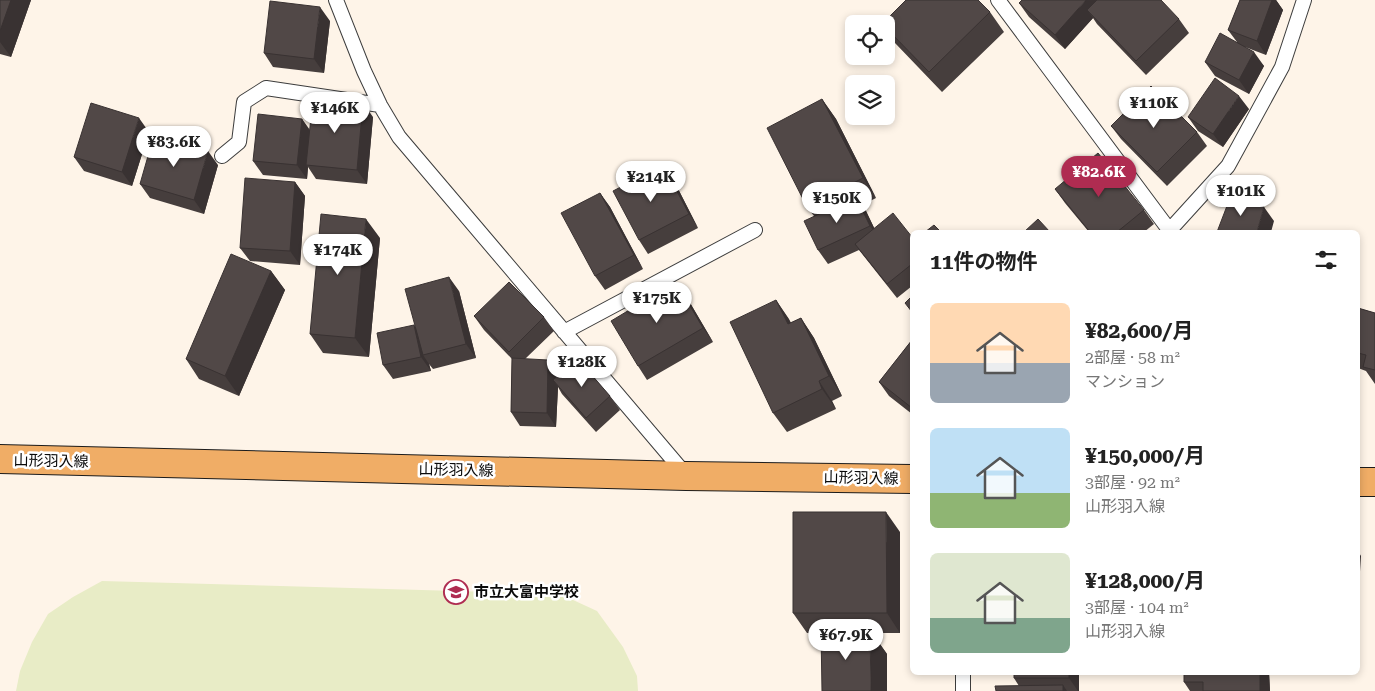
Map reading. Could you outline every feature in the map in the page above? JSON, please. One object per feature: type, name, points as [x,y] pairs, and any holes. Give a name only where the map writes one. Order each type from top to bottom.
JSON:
[{"type":"main road","name":"山形羽入線","points":[[0,460],[686,476],[910,479]]},
{"type":"main road","points":[[1360,482],[1375,482]]},
{"type":"lane","points":[[336,0],[380,105],[399,137],[686,476]]},
{"type":"lane","points":[[998,0],[1168,230]]},
{"type":"lane","points":[[1171,230],[1228,166],[1282,67],[1304,0]]},
{"type":"lane","points":[[222,156],[239,142],[244,102],[266,88],[380,105]]},
{"type":"lane","points":[[564,332],[755,230]]},
{"type":"lane","points":[[963,675],[963,691]]},
{"type":"green space","points":[[102,581],[560,594],[597,611],[623,647],[637,676],[638,691],[16,691],[20,671],[32,642],[48,614]]},
{"type":"building","points":[[0,0],[11,0],[0,31]]},
{"type":"building","points":[[906,0],[978,0],[990,12],[929,72],[895,37],[895,15],[891,15]]},
{"type":"building","points":[[1022,0],[1086,0],[1055,35],[1019,3]]},
{"type":"building","points":[[1097,0],[1161,0],[1179,19],[1136,61],[1087,10]]},
{"type":"building","points":[[1240,0],[1272,0],[1257,41],[1228,30]]},
{"type":"building","points":[[270,1],[320,7],[314,59],[264,53]]},
{"type":"building","points":[[1220,33],[1254,52],[1239,80],[1205,62]]},
{"type":"building","points":[[1215,78],[1239,96],[1213,134],[1188,117]]},
{"type":"building","points":[[1151,86],[1197,132],[1157,172],[1111,126]]},
{"type":"building","points":[[313,98],[363,103],[357,170],[306,165]]},
{"type":"building","points":[[822,99],[863,178],[807,207],[767,128]]},
{"type":"building","points":[[91,103],[139,118],[122,172],[74,157]]},
{"type":"building","points":[[258,114],[302,119],[297,165],[253,161]]},
{"type":"building","points":[[154,135],[208,151],[194,200],[140,184]]},
{"type":"building","points":[[1098,153],[1144,210],[1119,230],[1088,230],[1055,189]]},
{"type":"building","points":[[663,165],[689,214],[639,240],[613,191]]},
{"type":"building","points":[[245,178],[295,182],[290,251],[240,248]]},
{"type":"building","points":[[600,193],[634,255],[595,276],[561,213]]},
{"type":"building","points":[[856,197],[870,226],[818,250],[804,221]]},
{"type":"building","points":[[1230,198],[1264,207],[1258,230],[1218,230]]},
{"type":"building","points":[[893,213],[910,234],[910,266],[887,284],[855,244]]},
{"type":"building","points":[[321,214],[366,219],[355,338],[310,334]]},
{"type":"building","points":[[1038,219],[1048,230],[1026,230]]},
{"type":"building","points":[[934,225],[939,230],[928,230]]},
{"type":"building","points":[[231,254],[271,271],[225,376],[186,359]]},
{"type":"building","points":[[449,277],[466,344],[423,355],[405,289]]},
{"type":"building","points":[[509,282],[544,317],[509,352],[474,316]]},
{"type":"building","points":[[676,282],[703,328],[638,366],[611,321]]},
{"type":"building","points":[[910,298],[910,309],[905,303]]},
{"type":"building","points":[[776,300],[788,324],[801,318],[829,376],[819,381],[822,389],[773,413],[730,322]]},
{"type":"building","points":[[1360,309],[1375,313],[1375,370],[1363,367],[1366,355],[1360,354]]},
{"type":"building","points":[[414,325],[421,357],[383,365],[377,333]]},
{"type":"building","points":[[910,343],[910,406],[879,382]]},
{"type":"building","points":[[512,358],[548,360],[547,413],[511,412]]},
{"type":"building","points":[[577,358],[610,396],[586,418],[553,380]]},
{"type":"building","points":[[793,512],[886,512],[887,613],[793,613]]},
{"type":"building","points":[[870,630],[871,691],[822,691],[821,631]]},
{"type":"building","points":[[1014,675],[1069,675],[1069,678],[1014,678]]},
{"type":"building","points":[[1184,675],[1260,675],[1260,691],[1203,691],[1203,682],[1184,682]]},
{"type":"building","points":[[1063,685],[1063,691],[996,691],[995,686]]},
{"type":"place","name":"市立大富中学校","points":[[456,592]]}]
